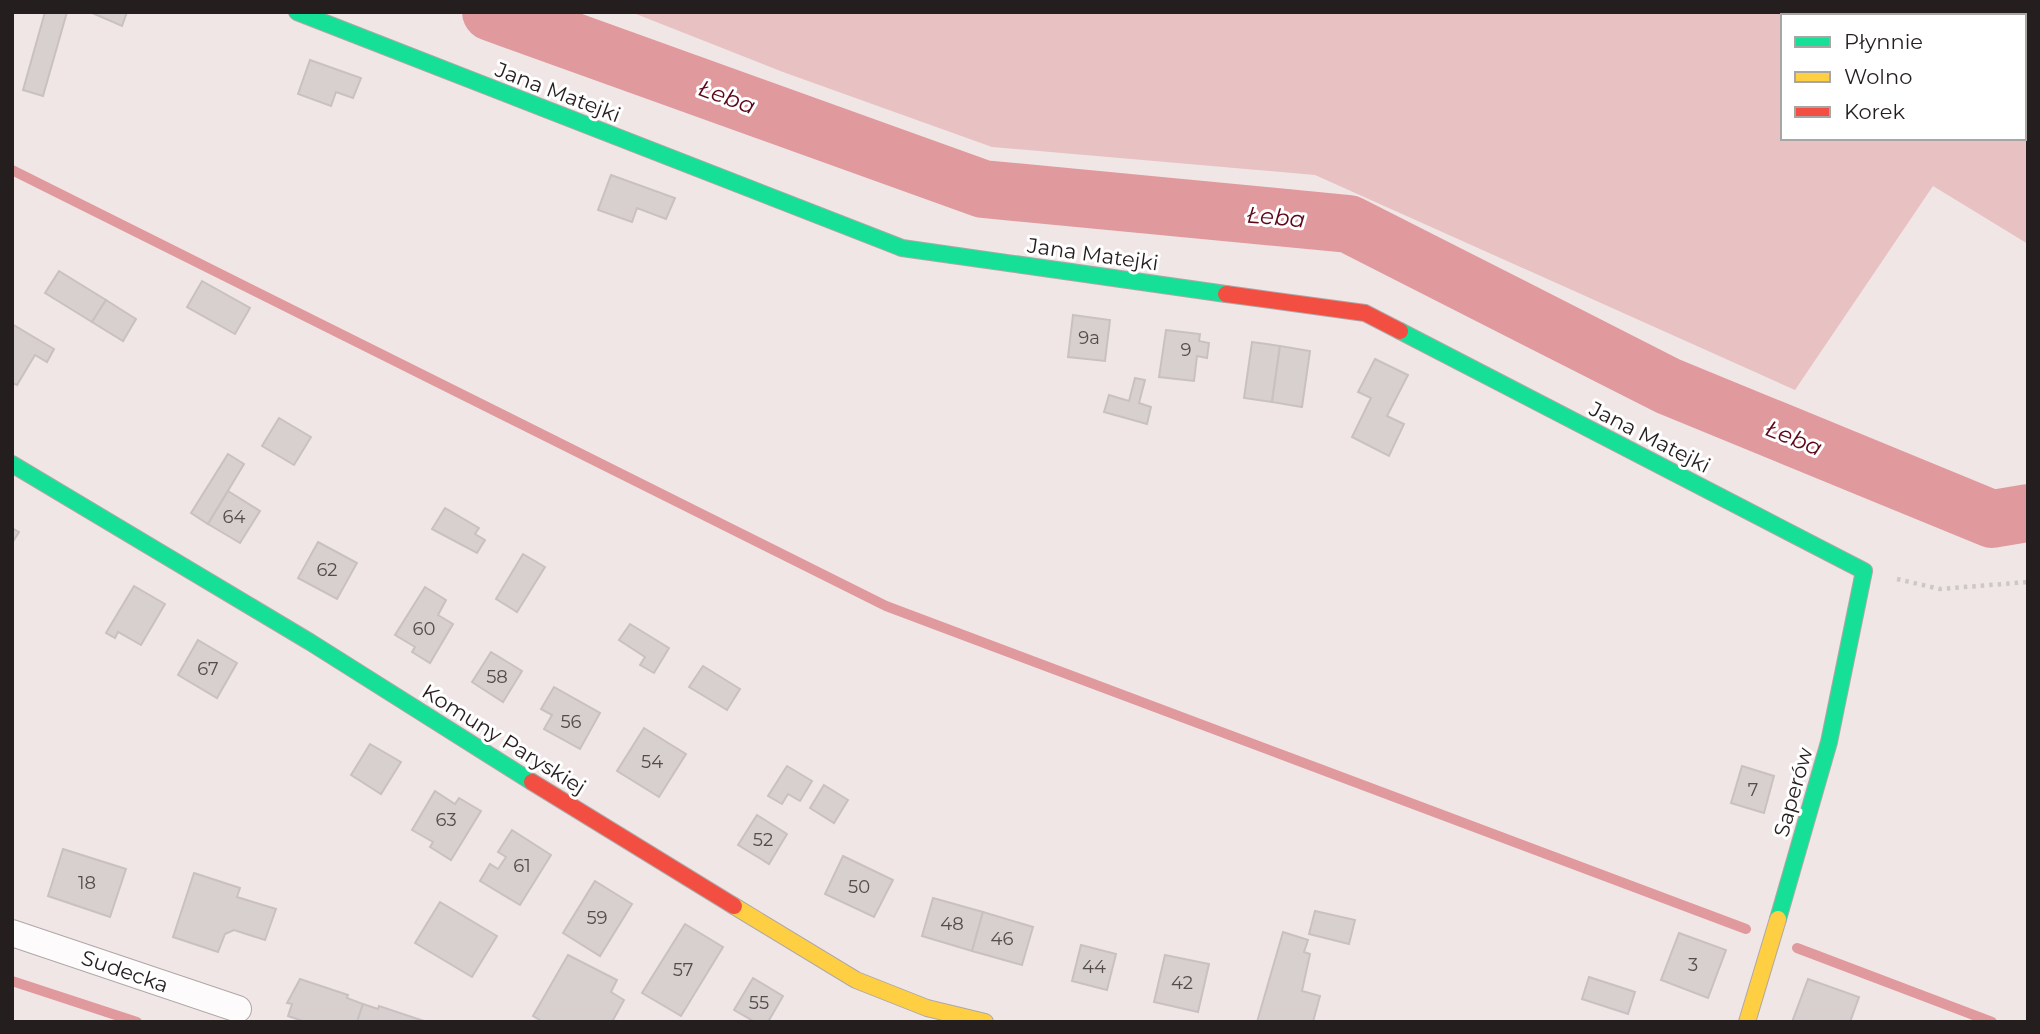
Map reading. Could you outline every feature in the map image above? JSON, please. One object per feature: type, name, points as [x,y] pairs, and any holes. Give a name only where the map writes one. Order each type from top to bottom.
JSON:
[{"type":"street","name":"Jana Matejki","points":[[297,12],[902,248],[1365,313],[1864,571]]},
{"type":"street","name":"Komuny Paryskiej","points":[[12,464],[310,642],[586,816],[856,980],[927,1008],[985,1022]]},
{"type":"street","name":"Saperów","points":[[1747,1022],[1833,732],[1856,632],[1864,571]]},
{"type":"street","name":"Sudecka","points":[[12,933],[238,1009]]},
{"type":"path","points":[[1864,571],[1940,589],[2028,582]]},
{"type":"shaded area","points":[[631,12],[2028,12],[2028,244],[1933,186],[1795,390],[1315,175],[992,147],[783,72]]},
{"type":"building","points":[[45,12],[67,12],[43,96],[23,90]]},
{"type":"building","points":[[90,12],[127,12],[122,26]]},
{"type":"building","points":[[310,60],[361,78],[353,98],[336,92],[331,106],[298,94]]},
{"type":"building","points":[[611,175],[675,198],[666,219],[637,208],[632,222],[598,210]]},
{"type":"building","points":[[59,271],[106,300],[92,322],[45,293]]},
{"type":"building","points":[[202,281],[250,308],[235,334],[187,307]]},
{"type":"building","points":[[106,300],[136,319],[123,341],[92,322]]},
{"type":"building","points":[[1073,315],[1110,320],[1105,361],[1068,357]]},
{"type":"building","points":[[12,324],[54,349],[47,362],[35,355],[17,385],[12,383]]},
{"type":"building","points":[[1166,330],[1200,334],[1199,341],[1209,343],[1207,358],[1197,356],[1194,381],[1159,377]]},
{"type":"building","points":[[1252,342],[1280,346],[1272,402],[1244,398]]},
{"type":"building","points":[[1280,346],[1310,351],[1302,407],[1272,402]]},
{"type":"building","points":[[1375,359],[1408,375],[1387,416],[1404,424],[1389,456],[1352,437],[1371,398],[1358,392]]},
{"type":"building","points":[[1135,378],[1145,380],[1139,403],[1151,407],[1147,424],[1104,412],[1109,395],[1129,401]]},
{"type":"building","points":[[279,418],[311,437],[294,465],[262,446]]},
{"type":"building","points":[[228,454],[244,464],[208,524],[191,513]]},
{"type":"building","points":[[228,491],[260,511],[240,543],[208,524]]},
{"type":"building","points":[[445,508],[479,528],[475,534],[485,540],[477,553],[432,529]]},
{"type":"building","points":[[12,528],[19,532],[12,543]]},
{"type":"building","points":[[318,542],[357,563],[337,599],[298,578]]},
{"type":"building","points":[[523,554],[545,567],[517,612],[496,599]]},
{"type":"building","points":[[134,586],[165,604],[141,645],[118,632],[115,638],[106,633]]},
{"type":"building","points":[[425,587],[446,600],[438,615],[453,624],[430,663],[412,652],[415,647],[395,635]]},
{"type":"building","points":[[630,624],[669,648],[654,673],[640,665],[645,657],[619,640]]},
{"type":"building","points":[[198,640],[237,663],[217,698],[178,675]]},
{"type":"building","points":[[491,652],[522,671],[503,702],[472,682]]},
{"type":"building","points":[[703,666],[740,689],[727,710],[689,687]]},
{"type":"building","points":[[554,687],[600,713],[580,749],[544,729],[552,715],[541,709]]},
{"type":"building","points":[[644,728],[686,754],[659,797],[617,771]]},
{"type":"building","points":[[370,744],[401,762],[381,794],[351,775]]},
{"type":"building","points":[[787,766],[812,781],[800,801],[788,794],[782,804],[768,796]]},
{"type":"building","points":[[1742,766],[1774,776],[1764,813],[1731,803]]},
{"type":"building","points":[[824,785],[848,800],[834,823],[810,808]]},
{"type":"building","points":[[435,791],[455,804],[459,798],[481,811],[451,860],[430,847],[433,842],[412,830]]},
{"type":"building","points":[[757,815],[787,834],[769,864],[738,845]]},
{"type":"building","points":[[512,830],[551,855],[520,905],[480,881],[490,864],[498,869],[506,857],[498,852]]},
{"type":"building","points":[[63,849],[126,869],[110,917],[48,896]]},
{"type":"building","points":[[843,856],[893,880],[874,917],[825,894]]},
{"type":"building","points":[[194,873],[240,888],[237,897],[276,909],[265,940],[234,930],[225,934],[218,952],[173,937]]},
{"type":"building","points":[[595,881],[632,904],[600,956],[563,933]]},
{"type":"building","points":[[933,898],[983,912],[972,951],[922,936]]},
{"type":"building","points":[[440,902],[497,936],[472,977],[415,943]]},
{"type":"building","points":[[1315,911],[1355,920],[1349,944],[1309,934]]},
{"type":"building","points":[[983,912],[1033,927],[1022,965],[972,951]]},
{"type":"building","points":[[685,924],[723,947],[681,1016],[642,993]]},
{"type":"building","points":[[1283,932],[1308,940],[1304,952],[1310,954],[1302,991],[1320,996],[1313,1022],[1257,1022]]},
{"type":"building","points":[[1679,933],[1726,950],[1708,998],[1661,980]]},
{"type":"building","points":[[1081,945],[1116,954],[1107,990],[1072,981]]},
{"type":"building","points":[[568,955],[617,980],[611,992],[624,1000],[612,1022],[543,1022],[533,1016]]},
{"type":"building","points":[[1165,955],[1209,964],[1198,1012],[1154,1002]]},
{"type":"building","points":[[1589,977],[1635,992],[1628,1014],[1582,999]]},
{"type":"building","points":[[753,978],[783,996],[768,1022],[755,1022],[734,1010]]},
{"type":"building","points":[[300,979],[348,995],[347,998],[363,1004],[357,1022],[306,1022],[288,1016],[292,1004],[287,1003]]},
{"type":"building","points":[[1808,979],[1859,997],[1850,1022],[1792,1022]]},
{"type":"building","points":[[363,1004],[378,1009],[379,1006],[427,1022],[357,1022]]},
{"type":"waterway","name":"Łeba","points":[[491,12],[983,189],[1349,224],[1668,386],[1992,519],[2028,513]]},
{"type":"waterway","points":[[12,170],[886,606],[1746,929]]},
{"type":"waterway","points":[[1797,948],[1992,1022]]},
{"type":"waterway","points":[[12,981],[137,1022]]},
{"type":"traffic: fast","points":[[297,12],[902,248],[1226,294]]},
{"type":"traffic: fast","points":[[1400,331],[1864,571],[1829,742],[1778,919]]},
{"type":"traffic: fast","points":[[12,464],[310,642],[532,782]]},
{"type":"traffic: slow","points":[[734,906],[856,980],[927,1008],[985,1022]]},
{"type":"traffic: slow","points":[[1747,1022],[1778,919]]},
{"type":"traffic: jam","points":[[1226,294],[1365,313],[1400,331]]},
{"type":"traffic: jam","points":[[532,782],[734,906]]}]
